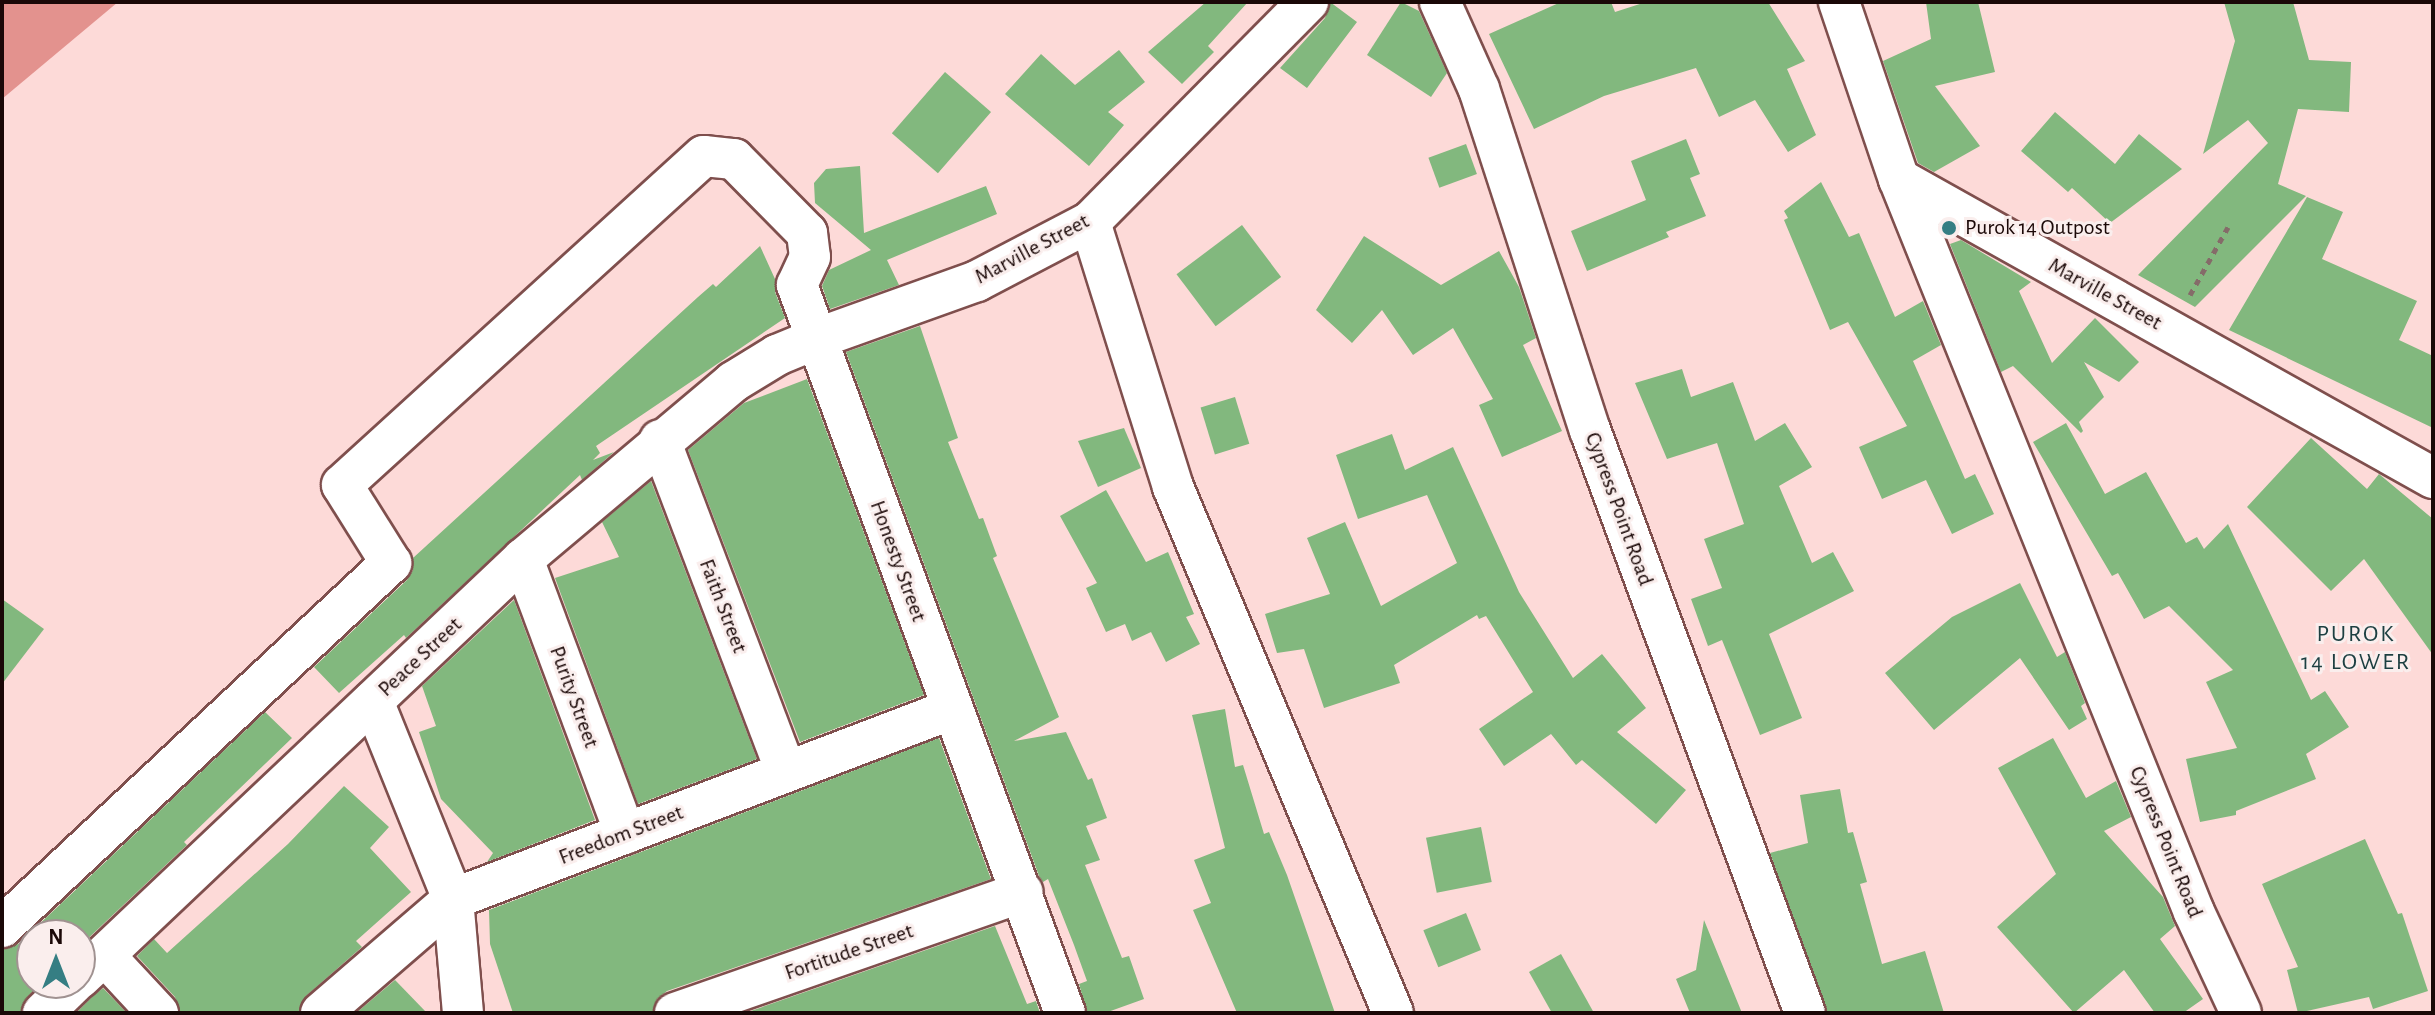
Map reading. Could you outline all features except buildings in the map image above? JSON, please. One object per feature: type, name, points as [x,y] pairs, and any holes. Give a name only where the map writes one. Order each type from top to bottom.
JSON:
[{"type":"street","name":"Marville Street","points":[[777,355],[977,281],[1090,222],[1308,2]]},
{"type":"street","name":"Cypress Point Road","points":[[1440,2],[1479,89],[1590,430],[1805,1013]]},
{"type":"street","points":[[1839,2],[1899,179]]},
{"type":"street","name":"Honesty Street","points":[[23,919],[391,563],[342,485],[704,156],[734,159],[807,233],[810,257],[797,285],[1065,1013]]},
{"type":"street","name":"Marville Street","points":[[1899,179],[2433,478]]},
{"type":"street","name":"Cypress Point Road","points":[[1899,179],[2194,912],[2241,1013]]},
{"type":"street","points":[[1090,222],[1173,487],[1393,1013]]},
{"type":"street","name":"Peace Street","points":[[96,963],[523,559],[660,440],[733,382],[777,355]]},
{"type":"street","name":"Faith Street","points":[[660,440],[786,771]]},
{"type":"street","name":"Purity Street","points":[[523,559],[625,834]]},
{"type":"street","points":[[373,701],[453,899],[463,1013]]},
{"type":"street","name":"Freedom Street","points":[[321,1013],[453,899],[952,709]]},
{"type":"street","name":"Fortitude Street","points":[[675,1013],[1023,892]]},
{"type":"street","points":[[96,970],[158,1013]]},
{"type":"street","points":[[43,1013],[57,999]]},
{"type":"path","points":[[2170,330],[2228,227]]},
{"type":"shaded area","points":[[2,2],[118,2],[2,99]]},
{"type":"place","name":"Purok 14 Outpost","points":[[1949,228]]},
{"type":"district","name":"PUROK 14 LOWER","points":[[2356,649]]}]
